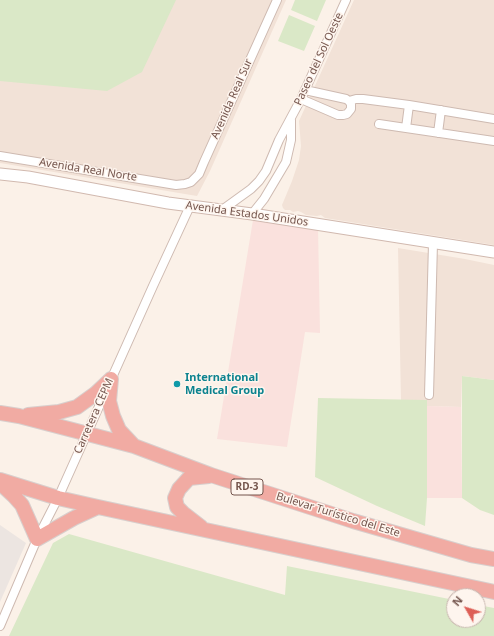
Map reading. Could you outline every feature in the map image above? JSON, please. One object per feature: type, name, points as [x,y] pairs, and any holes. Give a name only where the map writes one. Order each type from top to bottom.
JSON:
[{"type":"highway","points":[[19,416],[59,412],[77,407],[95,394],[111,379]]},
{"type":"highway","points":[[111,379],[109,402],[113,416],[119,430],[134,446]]},
{"type":"highway","name":"Bulevar Turístico del Este","points":[[0,413],[19,416],[134,446],[211,475],[353,521],[471,555],[494,559]]},
{"type":"highway","points":[[207,531],[182,513],[177,507],[175,498],[179,489],[189,478],[211,475]]},
{"type":"highway","points":[[0,481],[58,498],[98,507],[494,592]]},
{"type":"highway","points":[[0,481],[22,505],[37,539],[74,518],[98,507]]},
{"type":"street","name":"Avenida Real Sur","points":[[176,185],[191,182],[199,174],[277,0]]},
{"type":"street","name":"Paseo del Sol Oeste","points":[[222,210],[259,181],[266,171],[346,0]]},
{"type":"street","points":[[305,90],[346,99],[349,101],[363,99],[494,119]]},
{"type":"street","points":[[301,99],[335,114],[343,115],[347,114],[351,109],[351,104],[349,101]]},
{"type":"street","points":[[406,128],[409,105]]},
{"type":"street","points":[[438,133],[441,110]]},
{"type":"street","name":"Paseo del Sol Oeste","points":[[252,214],[264,199],[286,162],[291,140],[291,119]]},
{"type":"street","points":[[379,124],[494,141]]},
{"type":"street","name":"Avenida Real Norte","points":[[0,156],[176,185]]},
{"type":"street","points":[[266,171],[278,177]]},
{"type":"street","name":"Avenida Estados Unidos","points":[[0,174],[28,177],[190,206],[252,214],[494,252]]},
{"type":"street","name":"Carretera CEPM","points":[[0,626],[37,539],[58,498],[190,206]]},
{"type":"street","points":[[430,395],[433,243]]},
{"type":"shaded area","points":[[0,0],[286,0],[210,171],[197,196],[0,163]]},
{"type":"shaded area","points":[[354,0],[494,0],[494,245],[325,218],[321,215],[306,215],[298,211],[293,212],[283,208],[282,205],[299,160],[301,146],[299,121]]},
{"type":"shaded area","points":[[253,220],[318,228],[320,333],[305,332],[287,447],[217,439]]},
{"type":"shaded area","points":[[398,248],[494,265],[494,380],[462,376],[461,407],[427,406],[427,400],[401,400]]},
{"type":"shaded area","points":[[427,406],[461,407],[462,498],[427,498]]},
{"type":"shaded area","points":[[0,525],[26,543],[0,602]]},
{"type":"green space","points":[[0,0],[176,0],[142,72],[107,91],[0,81]]},
{"type":"green space","points":[[295,0],[326,0],[317,21],[291,10]]},
{"type":"green space","points":[[289,15],[315,26],[304,51],[278,41]]},
{"type":"green space","points":[[462,376],[494,380],[494,515],[480,510],[462,498]]},
{"type":"green space","points":[[318,398],[427,400],[427,498],[425,526],[377,506],[315,477]]},
{"type":"green space","points":[[69,534],[285,595],[287,566],[446,598],[446,628],[486,628],[486,606],[494,608],[494,636],[9,636],[53,543]]},
{"type":"place","name":"International Medical Group","points":[[177,384]]}]
